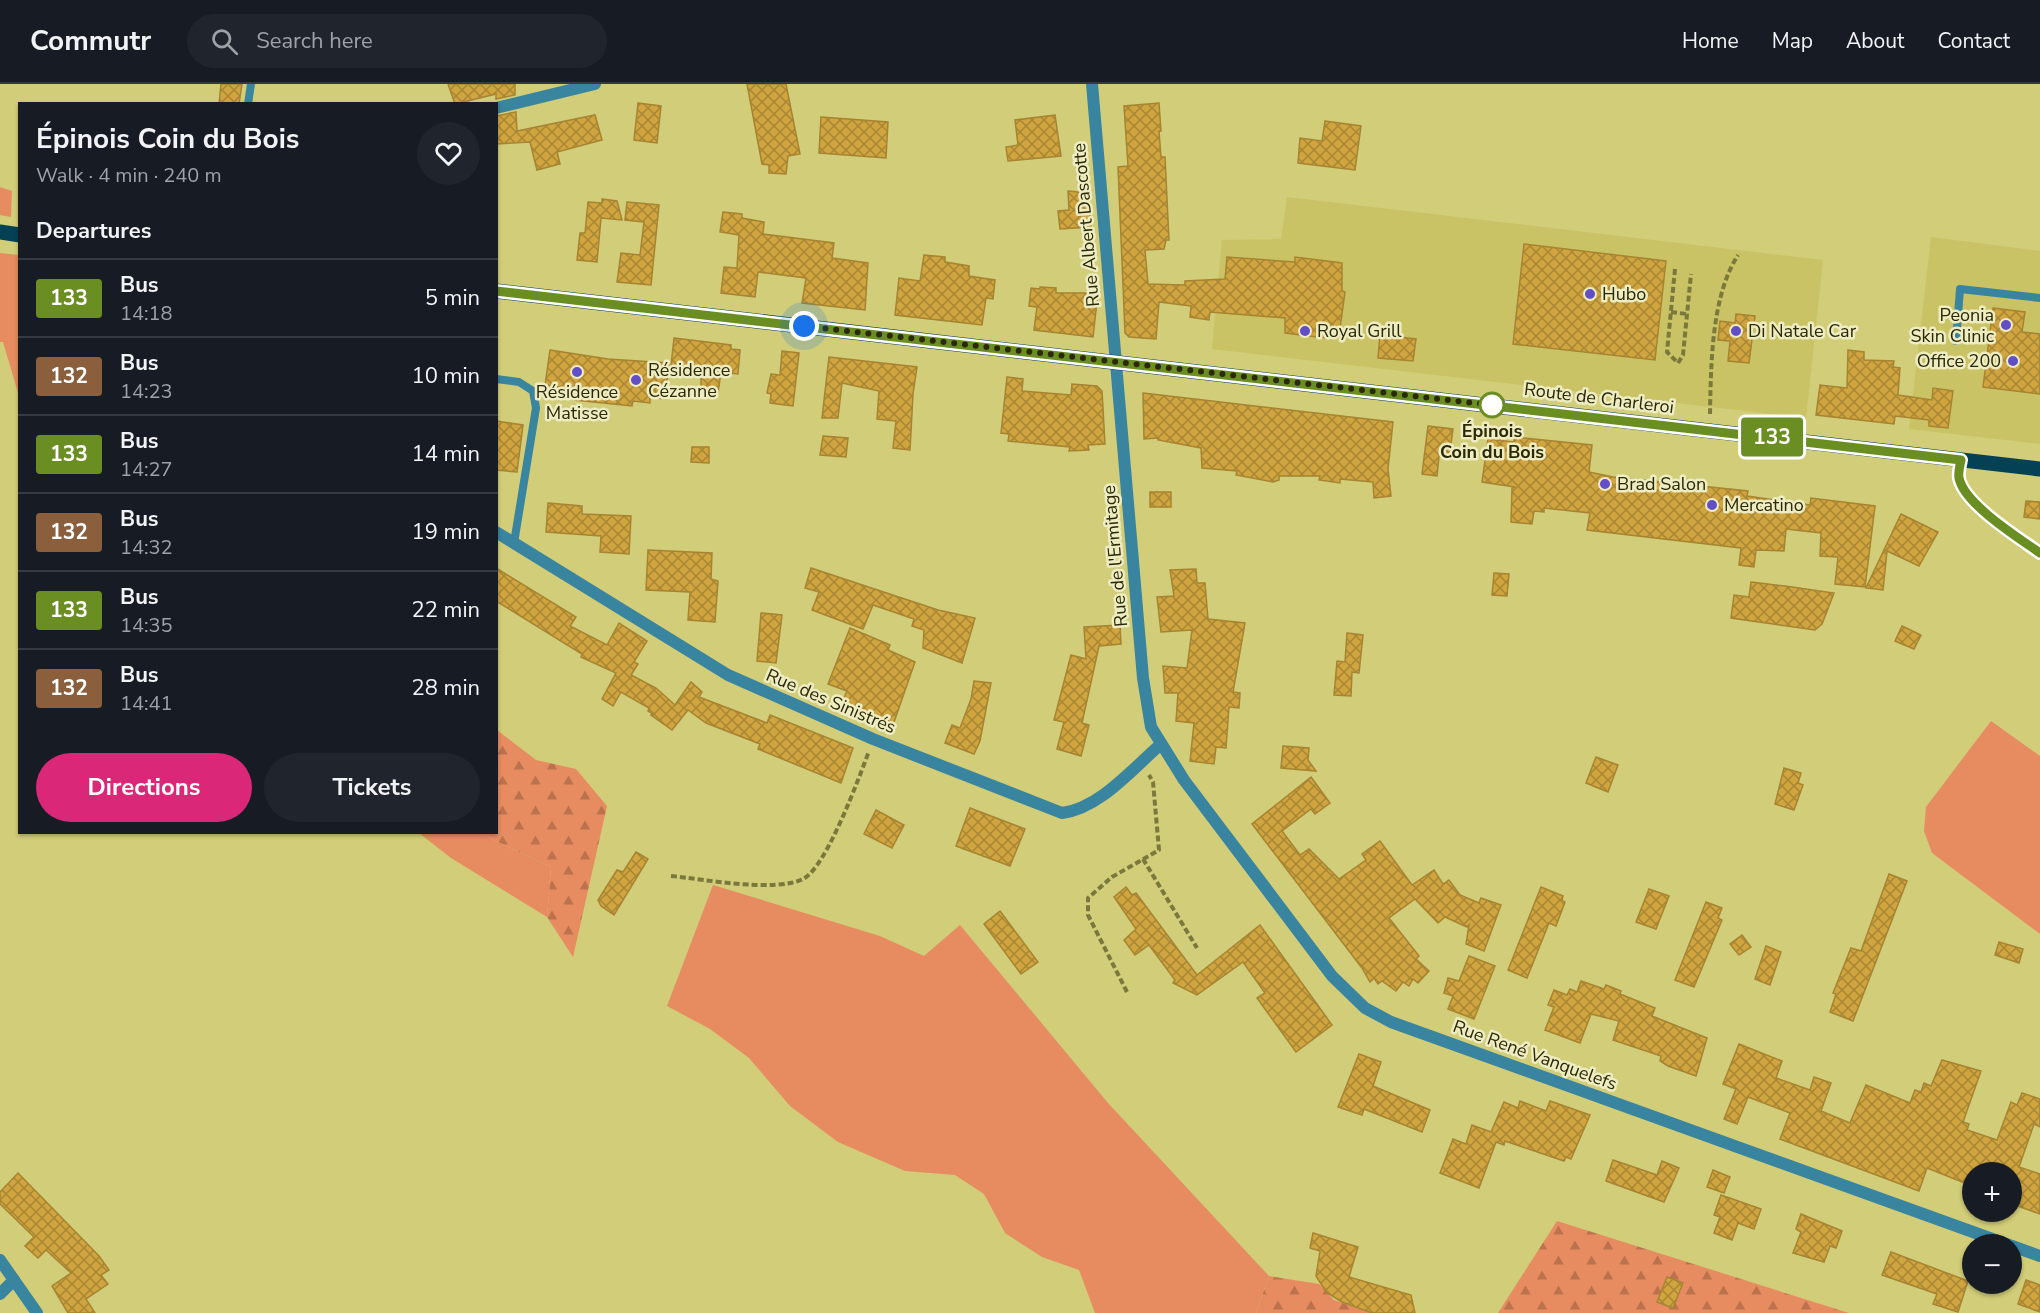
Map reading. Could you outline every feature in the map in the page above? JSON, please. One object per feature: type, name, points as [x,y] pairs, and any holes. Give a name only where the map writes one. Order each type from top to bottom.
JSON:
[{"type":"main road","points":[[0,232],[18,235]]},
{"type":"main road","name":"Route de Charleroi","points":[[498,291],[2040,469]]},
{"type":"street","points":[[498,108],[596,84]]},
{"type":"street","name":"Rue Albert Dascotte","points":[[1092,84],[1117,362]]},
{"type":"street","name":"Rue de l'Ermitage","points":[[1117,362],[1143,678],[1151,727],[1160,745]]},
{"type":"street","points":[[1961,460],[1958,477],[1965,492],[1997,521],[2040,553]]},
{"type":"street","name":"Rue des Sinistrés","points":[[498,533],[728,675],[873,739],[1062,813],[1078,811],[1102,795],[1160,745]]},
{"type":"street","name":"Rue René Vanquelefs","points":[[1160,745],[1332,976],[1365,1008],[1400,1026],[1977,1234]]},
{"type":"street","name":"Rue René Vanquelefs","points":[[2022,1250],[2040,1256]]},
{"type":"street","points":[[0,1260],[37,1313]]},
{"type":"street","points":[[0,1294],[14,1280]]},
{"type":"lane","points":[[248,102],[251,84]]},
{"type":"lane","points":[[1956,341],[1960,289],[2040,298]]},
{"type":"lane","points":[[498,379],[519,382],[533,391],[536,408],[514,543]]},
{"type":"path","points":[[1710,431],[1711,375],[1722,287],[1738,255]]},
{"type":"path","points":[[1675,269],[1667,352],[1678,363],[1683,355],[1690,274]]},
{"type":"path","points":[[1671,312],[1687,315]]},
{"type":"path","points":[[671,876],[762,885],[783,885],[805,879],[818,867],[851,797],[873,739]]},
{"type":"path","points":[[1127,992],[1088,915],[1088,898],[1112,877],[1159,850],[1153,782],[1142,760]]},
{"type":"path","points":[[1143,859],[1197,948]]},
{"type":"shaded area","points":[[1287,197],[1823,260],[1806,418],[1212,349],[1222,240],[1281,239]]},
{"type":"shaded area","points":[[1931,237],[2040,251],[2040,444],[1909,429]]},
{"type":"green space","points":[[0,187],[12,191],[11,217],[0,215]]},
{"type":"green space","points":[[0,253],[18,255],[18,393],[3,342],[0,342]]},
{"type":"green space","points":[[1991,721],[2040,756],[2040,934],[1932,853],[1924,831],[1926,807]]},
{"type":"green space","points":[[498,731],[536,760],[576,769],[607,806],[573,957],[547,917],[551,867],[485,834],[498,834]]},
{"type":"green space","points":[[420,834],[485,834],[551,867],[547,917],[451,858]]},
{"type":"green space","points":[[713,885],[880,936],[924,956],[960,925],[1108,1103],[1269,1276],[1256,1313],[1095,1313],[1079,1270],[1042,1257],[1005,1233],[984,1194],[955,1175],[905,1171],[838,1142],[790,1106],[749,1058],[710,1029],[667,1006]]},
{"type":"green space","points":[[1557,1221],[1849,1313],[1498,1313]]},
{"type":"green space","points":[[1269,1276],[1319,1284],[1334,1300],[1371,1313],[1256,1313]]},
{"type":"building","points":[[221,84],[242,84],[239,102],[219,102]]},
{"type":"building","points":[[448,84],[515,84],[515,95],[496,99],[496,94],[454,102]]},
{"type":"building","points":[[747,84],[786,84],[800,154],[788,156],[786,174],[769,173],[769,165],[762,164]]},
{"type":"building","points":[[638,103],[661,106],[657,143],[634,140]]},
{"type":"building","points":[[1159,103],[1161,157],[1165,157],[1169,240],[1166,240],[1164,249],[1145,250],[1148,284],[1185,285],[1185,281],[1225,279],[1227,257],[1295,262],[1295,257],[1342,263],[1342,291],[1345,292],[1340,328],[1326,327],[1325,338],[1285,333],[1285,318],[1210,312],[1209,320],[1190,317],[1191,306],[1159,302],[1156,339],[1129,337],[1125,333],[1118,167],[1128,166],[1124,106]]},
{"type":"building","points":[[516,112],[517,131],[595,115],[602,140],[557,152],[560,164],[537,170],[530,142],[498,144],[498,116]]},
{"type":"building","points":[[1055,115],[1061,156],[1008,161],[1006,147],[1018,145],[1015,120]]},
{"type":"building","points":[[821,117],[888,122],[886,158],[819,153]]},
{"type":"building","points":[[1325,121],[1361,126],[1355,170],[1298,163],[1300,138],[1322,141]]},
{"type":"building","points":[[1068,191],[1088,193],[1091,227],[1060,229],[1058,211],[1069,210]]},
{"type":"building","points":[[602,199],[617,201],[622,220],[601,218],[597,262],[577,260],[580,233],[585,233],[588,202],[602,203]]},
{"type":"building","points":[[627,202],[659,205],[651,285],[617,282],[621,253],[640,255],[644,222],[625,220]]},
{"type":"building","points":[[723,212],[742,214],[742,218],[764,222],[763,234],[834,243],[832,258],[868,263],[865,310],[802,303],[806,278],[758,272],[755,297],[721,293],[724,267],[737,268],[739,235],[720,232]]},
{"type":"building","name":"Hubo","points":[[1524,244],[1666,261],[1655,360],[1513,344]]},
{"type":"building","points":[[924,255],[945,257],[945,262],[969,266],[969,276],[995,280],[993,299],[986,298],[982,325],[895,315],[899,278],[920,281]]},
{"type":"building","points":[[1040,287],[1056,288],[1056,293],[1098,293],[1093,337],[1034,330],[1037,307],[1029,306],[1031,288],[1040,289]]},
{"type":"building","name":"Office 200","points":[[1993,308],[2025,312],[2022,332],[2040,334],[2040,394],[1983,387]]},
{"type":"building","name":"Di Natale Car","points":[[1736,314],[1755,316],[1749,363],[1728,361],[1730,341],[1718,340],[1720,321],[1735,323]]},
{"type":"building","points":[[1380,335],[1416,339],[1413,361],[1378,358]]},
{"type":"building","points":[[674,338],[731,345],[731,349],[740,350],[738,374],[721,372],[718,393],[701,391],[701,369],[671,366]]},
{"type":"building","points":[[550,350],[608,359],[669,363],[665,399],[650,397],[650,403],[633,401],[632,406],[575,400],[576,394],[559,393],[560,387],[545,385]]},
{"type":"building","points":[[1848,350],[1864,352],[1864,360],[1894,361],[1893,367],[1900,368],[1898,395],[1932,400],[1933,388],[1953,391],[1948,428],[1929,426],[1929,420],[1895,416],[1894,424],[1816,415],[1820,385],[1847,388]]},
{"type":"building","points":[[782,351],[799,353],[793,406],[770,403],[771,394],[767,393],[771,374],[780,375]]},
{"type":"building","points":[[829,357],[917,367],[910,450],[893,448],[896,421],[877,419],[879,391],[842,383],[838,418],[822,418]]},
{"type":"building","points":[[1007,377],[1023,379],[1022,391],[1071,395],[1072,384],[1097,386],[1102,391],[1105,444],[1088,445],[1089,450],[1069,451],[1070,447],[1008,441],[1009,434],[1001,433]]},
{"type":"building","points":[[1143,393],[1393,422],[1388,469],[1391,496],[1374,498],[1373,482],[1340,479],[1340,483],[1319,480],[1320,476],[1279,476],[1279,480],[1273,482],[1236,475],[1237,471],[1202,468],[1201,448],[1158,440],[1158,438],[1144,439]]},
{"type":"building","points":[[498,421],[523,425],[517,472],[498,470]]},
{"type":"building","points":[[1428,426],[1453,429],[1449,458],[1439,456],[1437,476],[1422,474]]},
{"type":"building","points":[[823,436],[848,438],[846,457],[820,455]]},
{"type":"building","points":[[1514,437],[1592,445],[1589,472],[1613,477],[1748,491],[1747,496],[1810,505],[1811,498],[1875,506],[1865,587],[1835,584],[1838,557],[1820,556],[1821,533],[1786,529],[1784,551],[1756,550],[1754,567],[1739,565],[1741,548],[1587,530],[1590,513],[1544,508],[1544,512],[1534,511],[1532,524],[1511,522],[1512,488],[1515,487],[1482,482],[1488,439],[1514,442]]},
{"type":"building","points":[[692,447],[709,447],[709,463],[691,462]]},
{"type":"building","points":[[1150,492],[1171,492],[1171,507],[1150,507]]},
{"type":"building","points":[[2026,501],[2040,502],[2040,519],[2024,517]]},
{"type":"building","points":[[548,503],[582,506],[582,514],[631,516],[629,554],[600,552],[601,536],[546,532]]},
{"type":"building","points":[[1901,514],[1938,532],[1919,566],[1887,551],[1883,590],[1866,588]]},
{"type":"building","points":[[648,550],[712,553],[711,579],[718,581],[715,622],[688,620],[690,592],[646,590]]},
{"type":"building","points":[[811,568],[938,610],[975,618],[962,663],[923,648],[924,630],[912,626],[914,619],[873,605],[863,629],[812,610],[819,592],[805,588]]},
{"type":"building","points":[[498,569],[576,617],[570,626],[607,645],[619,623],[647,641],[634,662],[638,664],[631,675],[656,688],[675,705],[691,682],[702,692],[699,697],[767,723],[770,715],[853,748],[841,783],[758,749],[760,744],[706,723],[688,710],[672,730],[651,715],[653,714],[648,711],[649,708],[621,692],[613,706],[602,699],[616,673],[581,657],[582,654],[498,602]]},
{"type":"building","points":[[1196,569],[1197,583],[1205,583],[1208,619],[1245,623],[1233,692],[1240,693],[1239,708],[1229,707],[1226,748],[1216,747],[1214,764],[1190,761],[1194,723],[1176,721],[1178,693],[1165,693],[1163,666],[1187,668],[1192,630],[1161,632],[1157,597],[1174,596],[1170,570]]},
{"type":"building","points":[[1494,573],[1509,574],[1507,596],[1492,595]]},
{"type":"building","points":[[1751,582],[1834,593],[1822,624],[1815,630],[1731,618],[1734,595],[1749,597]]},
{"type":"building","points":[[761,613],[782,615],[776,663],[757,661]]},
{"type":"building","points":[[1120,625],[1121,644],[1099,646],[1082,723],[1089,725],[1081,756],[1057,749],[1064,722],[1054,720],[1071,655],[1086,659],[1084,627]]},
{"type":"building","points":[[1902,626],[1921,635],[1914,649],[1895,641]]},
{"type":"building","points":[[850,628],[890,645],[888,650],[915,662],[893,725],[841,705],[847,691],[828,684]]},
{"type":"building","points":[[1347,633],[1363,635],[1359,673],[1352,672],[1351,696],[1334,695],[1337,661],[1345,662]]},
{"type":"building","points":[[974,681],[991,683],[980,741],[974,754],[945,743],[952,725],[960,728],[971,699]]},
{"type":"building","points":[[1283,746],[1309,748],[1308,760],[1316,771],[1281,768]]},
{"type":"building","points":[[1596,757],[1618,765],[1608,792],[1586,783]]},
{"type":"building","points":[[1784,768],[1801,773],[1798,783],[1803,785],[1794,810],[1775,804]]},
{"type":"building","points":[[1311,777],[1330,803],[1315,814],[1311,809],[1282,831],[1300,855],[1309,849],[1339,879],[1366,860],[1362,854],[1380,841],[1412,885],[1434,870],[1443,884],[1449,880],[1460,895],[1479,903],[1481,898],[1501,905],[1484,951],[1466,944],[1469,925],[1467,927],[1445,917],[1438,923],[1415,899],[1389,918],[1419,956],[1416,959],[1429,971],[1418,983],[1413,979],[1409,986],[1403,982],[1396,991],[1382,981],[1378,984],[1374,978],[1370,982],[1362,968],[1252,824]]},
{"type":"building","points":[[970,808],[1025,829],[1010,866],[956,846]]},
{"type":"building","points":[[876,810],[904,825],[892,848],[864,834]]},
{"type":"building","points":[[636,852],[648,859],[614,915],[601,906],[598,900],[617,870],[623,872]]},
{"type":"building","points":[[1889,874],[1907,881],[1853,1021],[1830,1012],[1836,994],[1833,993],[1851,948],[1861,951]]},
{"type":"building","points":[[1126,887],[1132,895],[1136,893],[1197,975],[1260,925],[1332,1025],[1296,1052],[1257,998],[1265,993],[1243,962],[1197,995],[1173,983],[1175,980],[1149,945],[1135,955],[1124,940],[1136,929],[1114,897]]},
{"type":"building","points":[[1541,887],[1563,896],[1562,900],[1565,902],[1556,926],[1549,923],[1527,978],[1508,970]]},
{"type":"building","points":[[1649,889],[1669,896],[1656,929],[1636,922]]},
{"type":"building","points":[[1706,902],[1722,908],[1718,918],[1722,920],[1694,987],[1675,980]]},
{"type":"building","points":[[1000,911],[1038,962],[1021,974],[984,924]]},
{"type":"building","points":[[1742,935],[1751,947],[1739,955],[1730,944]]},
{"type":"building","points":[[1999,942],[2023,949],[2019,963],[1995,955]]},
{"type":"building","points":[[1766,946],[1781,952],[1770,985],[1755,979]]},
{"type":"building","points":[[1469,956],[1495,966],[1474,1019],[1448,1009],[1453,996],[1444,993],[1448,978],[1459,981]]},
{"type":"building","points":[[1581,981],[1604,989],[1606,985],[1621,991],[1620,994],[1655,1008],[1652,1016],[1707,1038],[1696,1076],[1668,1066],[1660,1061],[1661,1056],[1613,1040],[1619,1021],[1591,1014],[1580,1043],[1545,1030],[1554,1007],[1548,1005],[1554,990],[1567,995],[1570,989],[1577,992]]},
{"type":"building","points":[[1739,1044],[1782,1061],[1776,1078],[1810,1090],[1814,1077],[1831,1083],[1821,1111],[1850,1123],[1866,1085],[1910,1103],[1915,1090],[1921,1092],[1924,1083],[1931,1086],[1942,1060],[1981,1071],[1963,1122],[1969,1124],[1967,1130],[1997,1140],[2011,1102],[2017,1105],[2022,1093],[2040,1099],[2040,1127],[2034,1124],[2021,1162],[1962,1162],[1962,1182],[1927,1168],[1919,1191],[1780,1139],[1790,1113],[1748,1097],[1737,1124],[1724,1119],[1736,1089],[1723,1084]]},
{"type":"building","points":[[1359,1054],[1381,1062],[1373,1086],[1430,1110],[1422,1132],[1364,1109],[1362,1115],[1338,1107]]},
{"type":"building","points":[[1520,1101],[1546,1111],[1550,1101],[1590,1115],[1571,1159],[1566,1157],[1564,1161],[1505,1141],[1504,1145],[1496,1142],[1479,1188],[1440,1173],[1453,1139],[1466,1144],[1472,1125],[1491,1132],[1504,1102],[1518,1108]]},
{"type":"building","points":[[1613,1160],[1657,1175],[1662,1161],[1679,1168],[1664,1202],[1606,1181]]},
{"type":"building","points":[[2022,1168],[2040,1174],[2040,1214],[2022,1208]]},
{"type":"building","points":[[1713,1170],[1730,1177],[1724,1193],[1707,1187]]},
{"type":"building","points":[[18,1173],[99,1256],[109,1270],[101,1275],[108,1284],[86,1299],[95,1313],[68,1313],[52,1286],[71,1273],[46,1250],[38,1258],[25,1246],[34,1237],[0,1204],[0,1192]]},
{"type":"building","points":[[1721,1195],[1761,1209],[1754,1229],[1738,1223],[1732,1240],[1714,1233],[1720,1217],[1714,1215]]},
{"type":"building","points":[[1801,1214],[1842,1231],[1836,1248],[1830,1246],[1824,1262],[1793,1253],[1801,1232],[1796,1229]]},
{"type":"building","points":[[1313,1233],[1358,1247],[1349,1277],[1411,1295],[1415,1313],[1372,1313],[1342,1302],[1326,1292],[1316,1276],[1320,1251],[1310,1248]]},
{"type":"building","points":[[1891,1252],[1962,1279],[1964,1294],[1958,1312],[1933,1304],[1937,1294],[1882,1275]]},
{"type":"building","points":[[1667,1277],[1683,1283],[1673,1308],[1657,1302]]},
{"type":"building","points":[[2026,1280],[2040,1285],[2040,1312],[2018,1304]]},
{"type":"bus line","name":"133","points":[[498,291],[1238,375],[1360,391],[1607,417],[1961,460],[1958,477],[1965,492],[1997,521],[2040,553]]},
{"type":"place","name":"Hubo","points":[[1590,294]]},
{"type":"place","name":"Peonia Skin Clinic","points":[[2006,325]]},
{"type":"place","name":"Royal Grill","points":[[1305,331]]},
{"type":"place","name":"Di Natale Car","points":[[1736,331]]},
{"type":"place","name":"Office 200","points":[[2013,361]]},
{"type":"place","name":"Résidence Matisse","points":[[577,372]]},
{"type":"place","name":"Résidence Cézanne","points":[[636,380]]},
{"type":"place","name":"Épinois Coin du Bois","points":[[1492,405]]},
{"type":"place","name":"Brad Salon","points":[[1605,484]]},
{"type":"place","name":"Mercatino","points":[[1712,505]]},
{"type":"route","points":[[804,326],[1492,405]]}]
